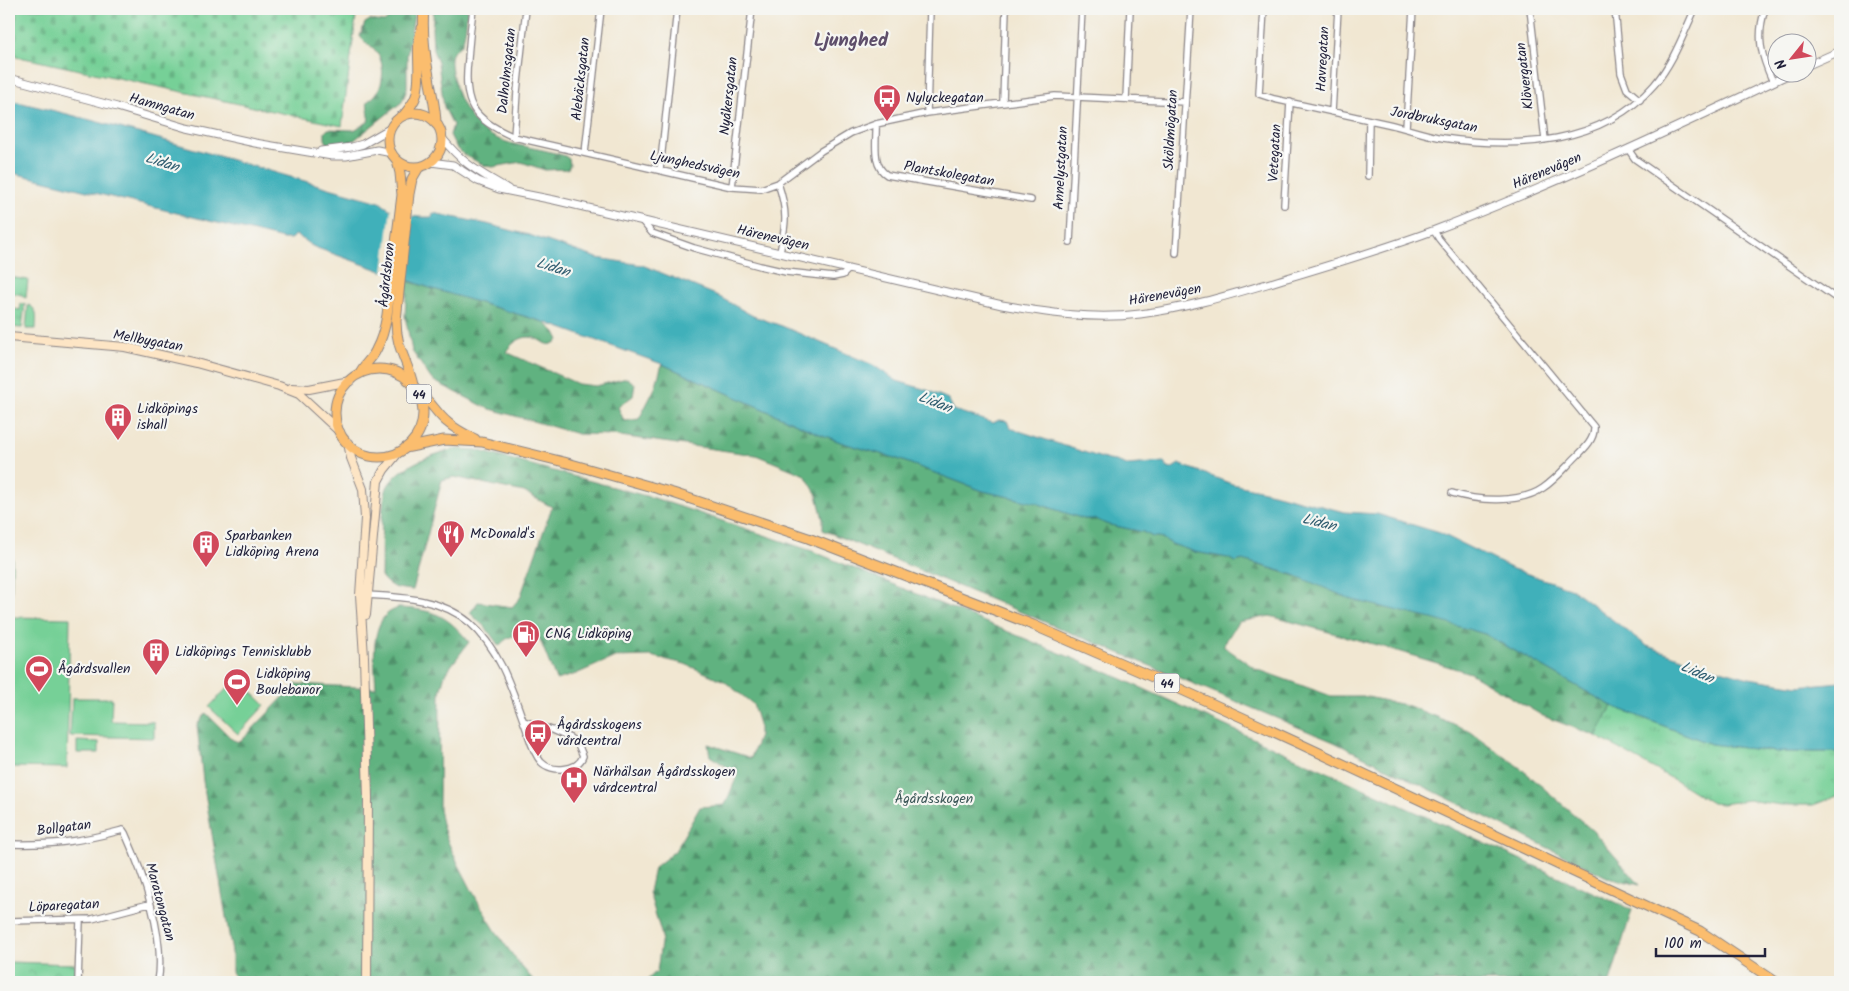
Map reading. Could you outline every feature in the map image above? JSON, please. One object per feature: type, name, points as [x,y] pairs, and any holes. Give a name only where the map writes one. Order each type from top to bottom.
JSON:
[{"type":"main road","points":[[391,128],[403,116],[417,94],[419,81],[418,48],[424,9]]},
{"type":"main road","points":[[423,23],[436,124]]},
{"type":"main road","points":[[394,157],[408,166],[419,167],[431,162],[440,152],[442,138],[431,118],[421,114],[403,116]]},
{"type":"main road","name":"44","points":[[391,128],[388,140],[394,157]]},
{"type":"main road","name":"Ågårdsbron","points":[[394,157],[406,194]]},
{"type":"main road","name":"Ågårdsbron","points":[[416,388],[400,350],[396,331],[394,299],[406,194],[419,167]]},
{"type":"main road","name":"Ågårdsbron","points":[[360,373],[376,351],[394,299]]},
{"type":"main road","name":"Mellbygatan","points":[[9,337],[125,347],[196,363],[279,386],[299,394],[340,432]]},
{"type":"main road","name":"44","points":[[482,442],[460,432],[446,422],[429,400],[406,378],[389,370],[369,370],[360,373],[340,393],[336,409],[340,432],[355,449],[371,456],[380,457],[444,440],[482,442],[564,462],[673,493],[808,538],[1032,626],[1180,689],[1700,931],[1776,982]]},
{"type":"main road","name":"Mellbygatan","points":[[279,386],[309,390],[350,381]]},
{"type":"main road","name":"44","points":[[402,450],[416,437],[422,422],[423,407],[416,388]]},
{"type":"main road","points":[[348,443],[351,458],[360,479],[364,502],[364,657],[368,797],[367,982]]},
{"type":"main road","points":[[364,595],[378,482],[384,470],[402,450]]},
{"type":"street","name":"Ljunghedsvägen","points":[[473,9],[466,76],[467,94],[476,112],[492,127],[514,136],[732,187],[761,188],[778,183],[836,141],[859,129],[927,113],[1049,96],[1185,102]]},
{"type":"street","name":"Dalholmsgatan","points":[[514,136],[526,9]]},
{"type":"street","name":"Alebäcksgatan","points":[[585,153],[601,9]]},
{"type":"street","points":[[660,170],[677,9]]},
{"type":"street","name":"Nyåkersgatan","points":[[732,187],[752,9]]},
{"type":"street","points":[[927,113],[930,9]]},
{"type":"street","points":[[1003,102],[1006,9]]},
{"type":"street","name":"Annelystgatan","points":[[1070,242],[1082,9]]},
{"type":"street","points":[[1126,99],[1130,9]]},
{"type":"street","name":"Sköldmögatan","points":[[1176,253],[1191,9]]},
{"type":"street","name":"Jordbruksgatan","points":[[1264,9],[1259,94],[1442,137],[1481,142],[1520,143],[1545,140],[1602,124],[1640,100],[1667,68],[1695,9]]},
{"type":"street","name":"Havregatan","points":[[1332,112],[1338,9]]},
{"type":"street","points":[[1406,128],[1413,9]]},
{"type":"street","name":"Klövergatan","points":[[1530,9],[1545,140]]},
{"type":"street","points":[[1615,9],[1621,73],[1627,89],[1640,100]]},
{"type":"street","points":[[1763,9],[1761,53],[1766,65]]},
{"type":"street","points":[[1816,62],[1840,51]]},
{"type":"street","name":"Hamngatan","points":[[9,78],[195,130],[310,152]]},
{"type":"street","name":"Härenevägen","points":[[431,162],[453,165],[478,182],[498,189],[511,190],[1002,305],[1040,312],[1095,316],[1139,314],[1181,307],[1230,294],[1321,268],[1434,231],[1568,176],[1773,82]]},
{"type":"street","name":"Vetegatan","points":[[1284,205],[1290,102]]},
{"type":"street","points":[[1368,176],[1369,120]]},
{"type":"street","name":"Plantskolegatan","points":[[876,124],[877,163],[879,169],[887,175],[1031,200]]},
{"type":"street","points":[[310,152],[340,150],[363,144],[391,128]]},
{"type":"street","name":"Härenevägen","points":[[442,138],[463,162],[482,175],[511,190]]},
{"type":"street","points":[[1628,149],[1635,159],[1840,301]]},
{"type":"street","points":[[310,152],[339,156],[377,150],[394,157]]},
{"type":"street","points":[[778,183],[784,201],[786,220],[780,252]]},
{"type":"street","points":[[641,220],[652,232],[660,236],[694,248],[760,266],[786,272],[833,277],[842,275],[849,269]]},
{"type":"street","points":[[1434,231],[1439,240],[1594,427],[1592,438],[1576,457],[1542,489],[1530,495],[1488,500],[1452,493]]},
{"type":"street","points":[[364,595],[424,601],[460,615],[486,641],[501,666],[538,757],[544,764],[561,769],[576,766],[581,762],[583,756],[578,744],[560,733],[524,721]]},
{"type":"street","name":"Bollgatan","points":[[9,844],[62,844],[122,830]]},
{"type":"street","name":"Maratongatan","points":[[122,830],[131,846],[150,904],[159,947],[160,966],[158,982]]},
{"type":"street","name":"Löparegatan","points":[[9,921],[80,920],[109,916],[150,904]]},
{"type":"street","points":[[78,982],[80,920]]},
{"type":"green space","points":[[17,9],[357,9],[342,126],[10,55]]},
{"type":"green space","points":[[391,9],[415,9],[407,55],[407,89],[402,102],[353,141],[327,143],[325,132],[328,129],[354,130],[368,122],[367,102],[378,91],[382,81],[382,64],[377,53],[360,36],[365,23],[370,20],[384,22],[388,19]]},
{"type":"green space","points":[[434,9],[468,9],[461,45],[451,58],[452,73],[460,99],[480,128],[492,136],[505,141],[565,156],[569,159],[570,165],[568,169],[545,170],[521,162],[493,167],[485,166],[463,154],[456,147],[450,135],[453,125],[444,107],[438,63],[433,50],[432,28]]},
{"type":"green space","points":[[9,277],[28,280],[26,298],[9,292]]},
{"type":"green space","points":[[407,281],[544,322],[555,332],[559,340],[553,344],[548,344],[532,337],[519,339],[506,352],[578,384],[596,386],[627,378],[635,384],[633,396],[618,407],[624,421],[639,419],[655,388],[662,364],[810,430],[843,443],[895,458],[983,491],[1036,503],[1084,519],[1096,519],[1106,524],[1143,532],[1195,552],[1228,558],[1235,562],[1243,560],[1485,634],[1612,706],[1596,736],[1543,716],[1470,673],[1270,616],[1238,622],[1223,646],[1256,669],[1331,696],[1363,696],[1409,706],[1468,730],[1523,770],[1594,832],[1640,885],[1607,877],[1334,742],[823,530],[823,519],[817,495],[805,475],[756,455],[613,435],[578,434],[487,408],[432,380],[412,351],[405,316]]},
{"type":"green space","points":[[21,304],[25,304],[22,328],[9,327],[9,308],[20,310]]},
{"type":"green space","points":[[28,305],[35,312],[36,329],[26,329]]},
{"type":"green space","name":"Ågårdsskogen","points":[[456,449],[476,450],[657,499],[812,551],[1111,674],[1632,910],[1610,982],[645,982],[657,971],[662,936],[649,892],[654,868],[675,851],[700,807],[725,805],[738,774],[710,756],[708,744],[751,758],[759,736],[759,724],[753,704],[724,681],[685,664],[651,656],[615,657],[576,674],[556,680],[539,637],[527,635],[512,636],[503,641],[499,646],[486,628],[470,613],[478,602],[512,607],[520,598],[552,507],[524,492],[454,477],[442,480],[413,590],[399,588],[387,583],[381,576],[381,542],[382,514],[389,484],[410,465],[428,457]]},
{"type":"green space","name":"Ågårdsvallen","points":[[9,534],[13,534],[11,617],[70,618],[67,768],[9,767]]},
{"type":"green space","points":[[398,608],[421,610],[438,615],[454,625],[469,642],[445,674],[440,692],[440,817],[451,850],[478,902],[504,944],[535,982],[236,982],[232,972],[232,952],[203,781],[197,725],[206,713],[233,740],[240,742],[296,684],[376,688],[374,650],[377,631],[386,615]]},
{"type":"green space","name":"Lidköping Boulebanor","points":[[237,678],[265,705],[238,734],[209,707]]},
{"type":"green space","points":[[72,698],[112,698],[111,721],[154,722],[154,738],[70,736]]},
{"type":"green space","points":[[1612,706],[1711,744],[1777,752],[1840,752],[1840,795],[1813,805],[1781,805],[1748,800],[1722,804],[1712,803],[1596,736]]},
{"type":"green space","points":[[77,741],[99,742],[99,753],[77,753]]},
{"type":"green space","points":[[9,962],[75,964],[75,982],[9,982]]},
{"type":"water","name":"Lidan","points":[[9,100],[102,123],[380,202],[404,215],[432,217],[433,213],[487,224],[532,236],[597,258],[642,265],[716,295],[753,316],[782,326],[873,365],[897,381],[948,399],[954,410],[993,423],[999,420],[1007,421],[1010,428],[1108,460],[1127,465],[1164,462],[1166,467],[1171,469],[1179,464],[1232,484],[1344,512],[1377,514],[1440,533],[1513,569],[1572,589],[1647,646],[1699,664],[1749,678],[1798,686],[1840,682],[1840,752],[1777,752],[1711,744],[1612,706],[1485,634],[1353,600],[1294,575],[1243,560],[1235,562],[1228,558],[1195,552],[1143,532],[1106,524],[1096,519],[1084,519],[1036,503],[983,491],[895,458],[843,443],[810,430],[662,364],[544,322],[430,288],[317,248],[296,235],[290,239],[283,239],[9,172]]},
{"type":"pier","points":[[391,208],[412,213],[404,281],[383,273]]},
{"type":"place","name":"Nylyckegatan","points":[[887,122]]},
{"type":"place","name":"Lidköpings ishall","points":[[118,441]]},
{"type":"place","name":"McDonald's","points":[[451,558]]},
{"type":"place","name":"Sparbanken Lidköping Arena","points":[[206,568]]},
{"type":"place","name":"CNG Lidköping","points":[[526,658]]},
{"type":"place","name":"Lidköpings Tennisklubb","points":[[156,676]]},
{"type":"place","name":"Ågårdsvallen","points":[[39,693]]},
{"type":"place","name":"Lidköping Boulebanor","points":[[237,706]]},
{"type":"place","name":"Ågårdsskogens vårdcentral","points":[[538,757]]},
{"type":"place","name":"Närhälsan Ågårdsskogen vårdcentral","points":[[574,804]]},
{"type":"district","name":"Ljunghed","points":[[851,41]]}]
